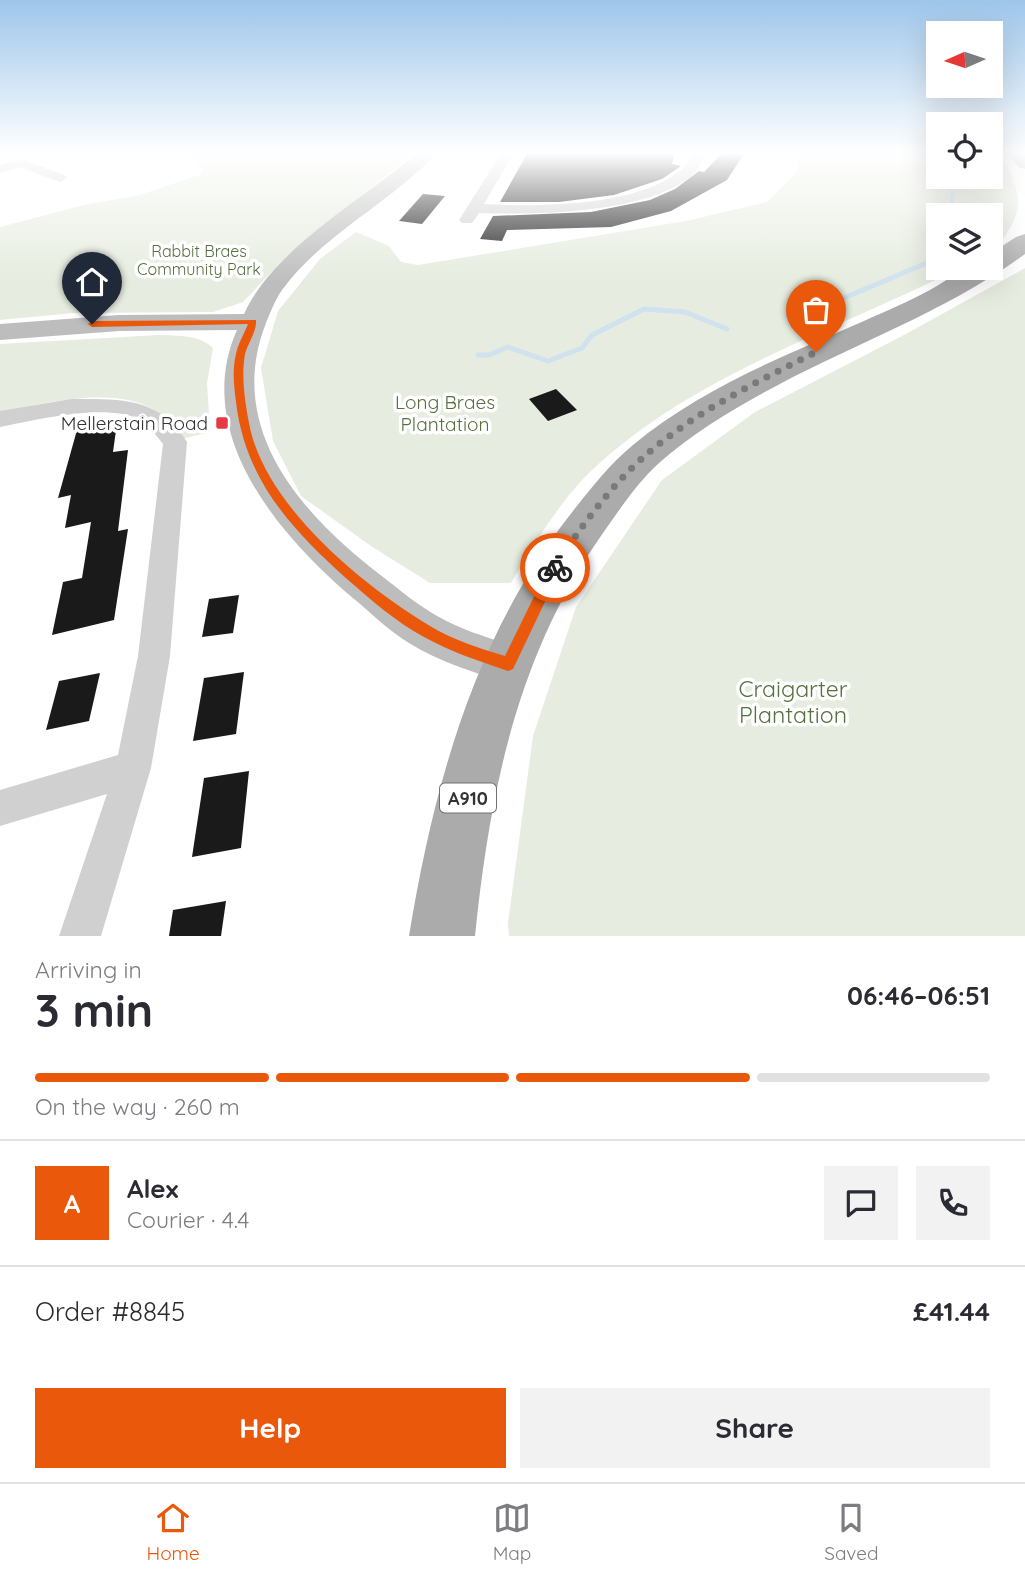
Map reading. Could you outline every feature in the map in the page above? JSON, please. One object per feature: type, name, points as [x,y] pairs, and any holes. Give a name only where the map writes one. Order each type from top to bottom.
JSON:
[{"type":"main road","name":"A910","points":[[1003,258],[1025,242]]},
{"type":"main road","name":"A910","points":[[442,936],[447,894],[491,706],[508,664],[556,565],[608,496],[645,455],[709,409],[816,352],[908,311],[966,280]]},
{"type":"street","points":[[374,196],[292,262],[262,302],[241,353],[239,399],[244,426],[256,463],[277,498],[335,563],[426,631],[459,648],[508,664]]},
{"type":"street","points":[[481,196],[470,214],[561,209],[632,196]]},
{"type":"street","points":[[0,332],[119,323],[253,321]]},
{"type":"street","points":[[0,419],[71,406],[112,406],[149,414],[174,442],[173,479],[154,656],[133,768],[80,936]]},
{"type":"street","points":[[0,808],[133,768]]},
{"type":"green space","name":"Rabbit Braes Community Park","points":[[136,196],[362,196],[280,263],[243,302],[213,312],[74,313],[0,320],[0,227],[84,205]]},
{"type":"green space","name":"Long Braes Plantation","points":[[773,196],[1017,196],[1018,205],[1010,228],[1003,238],[1003,203],[926,203],[926,280],[935,280],[721,380],[676,406],[633,436],[592,470],[570,494],[511,583],[430,583],[371,546],[301,496],[273,441],[261,368],[278,311],[320,259],[356,232],[389,246],[401,262],[418,265],[686,221],[767,202]]},
{"type":"green space","name":"Craigarter Plantation","points":[[1025,268],[1025,936],[509,936],[508,923],[533,736],[576,607],[662,480],[755,412],[904,335]]},
{"type":"green space","points":[[159,335],[195,338],[213,348],[207,383],[210,432],[178,440],[166,419],[148,406],[125,400],[72,399],[0,412],[0,344]]},
{"type":"building","points":[[422,196],[445,196],[422,224],[399,221]]},
{"type":"building","points":[[504,196],[609,196],[559,202],[500,202]]},
{"type":"building","points":[[660,196],[699,196],[671,211],[611,227],[507,230],[502,241],[480,239],[493,216],[591,212]]},
{"type":"building","points":[[556,389],[577,410],[548,421],[529,399]]},
{"type":"building","points":[[117,423],[113,452],[128,450],[118,531],[128,529],[114,620],[52,635],[63,582],[82,578],[91,522],[65,528],[71,495],[58,498],[77,430]]},
{"type":"building","points":[[239,595],[233,633],[202,637],[209,599]]},
{"type":"building","points":[[244,672],[236,734],[193,741],[204,678]]},
{"type":"building","points":[[100,673],[89,721],[46,730],[59,681]]},
{"type":"building","points":[[249,771],[241,848],[192,857],[204,778]]},
{"type":"building","points":[[226,901],[221,936],[169,936],[173,910]]},
{"type":"waterway","points":[[952,203],[953,196]]},
{"type":"waterway","points":[[825,306],[926,263]]},
{"type":"waterway","points":[[478,355],[489,355],[508,347],[548,361],[582,348],[592,335],[644,309],[685,312],[727,329]]},
{"type":"way so far","points":[[555,568],[608,496],[645,455],[709,409],[816,352]]},
{"type":"place","name":"Mellerstain Road","points":[[222,423]]},
{"type":"route","points":[[92,324],[253,321],[241,353],[238,375],[244,426],[256,463],[277,498],[335,563],[426,631],[459,648],[508,664],[555,568]]}]
